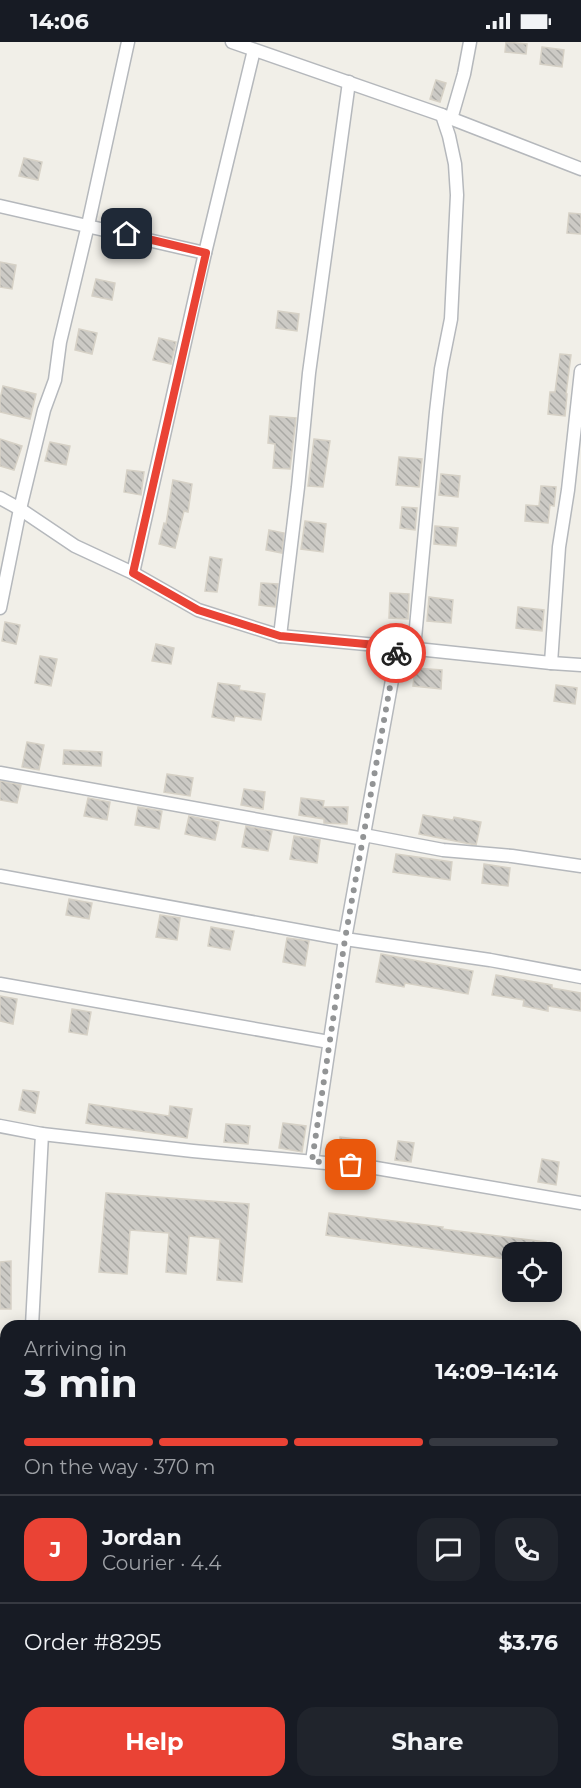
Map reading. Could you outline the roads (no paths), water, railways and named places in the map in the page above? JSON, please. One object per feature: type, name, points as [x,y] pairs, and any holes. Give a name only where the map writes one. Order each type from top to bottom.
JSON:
[{"type":"street","points":[[0,608],[20,509],[44,410],[55,380],[60,342],[128,42]]},
{"type":"street","points":[[232,42],[446,117],[581,170]]},
{"type":"street","points":[[414,649],[436,412],[441,369],[452,319],[457,195],[446,117],[464,74],[470,42]]},
{"type":"street","points":[[133,573],[254,50]]},
{"type":"street","points":[[280,636],[309,373],[349,82]]},
{"type":"street","points":[[0,206],[206,253]]},
{"type":"street","points":[[551,663],[559,547],[568,490],[581,371]]},
{"type":"street","points":[[0,498],[75,546],[133,573],[198,610],[280,636],[581,665]]},
{"type":"street","points":[[312,1161],[345,939],[398,647]]},
{"type":"street","points":[[0,773],[443,850],[512,856],[581,866]]},
{"type":"street","points":[[0,876],[345,939],[490,960],[581,977]]},
{"type":"street","points":[[0,984],[329,1042]]},
{"type":"street","points":[[0,1126],[42,1134],[193,1151],[370,1167],[581,1203]]},
{"type":"street","points":[[32,1320],[42,1134]]}]
